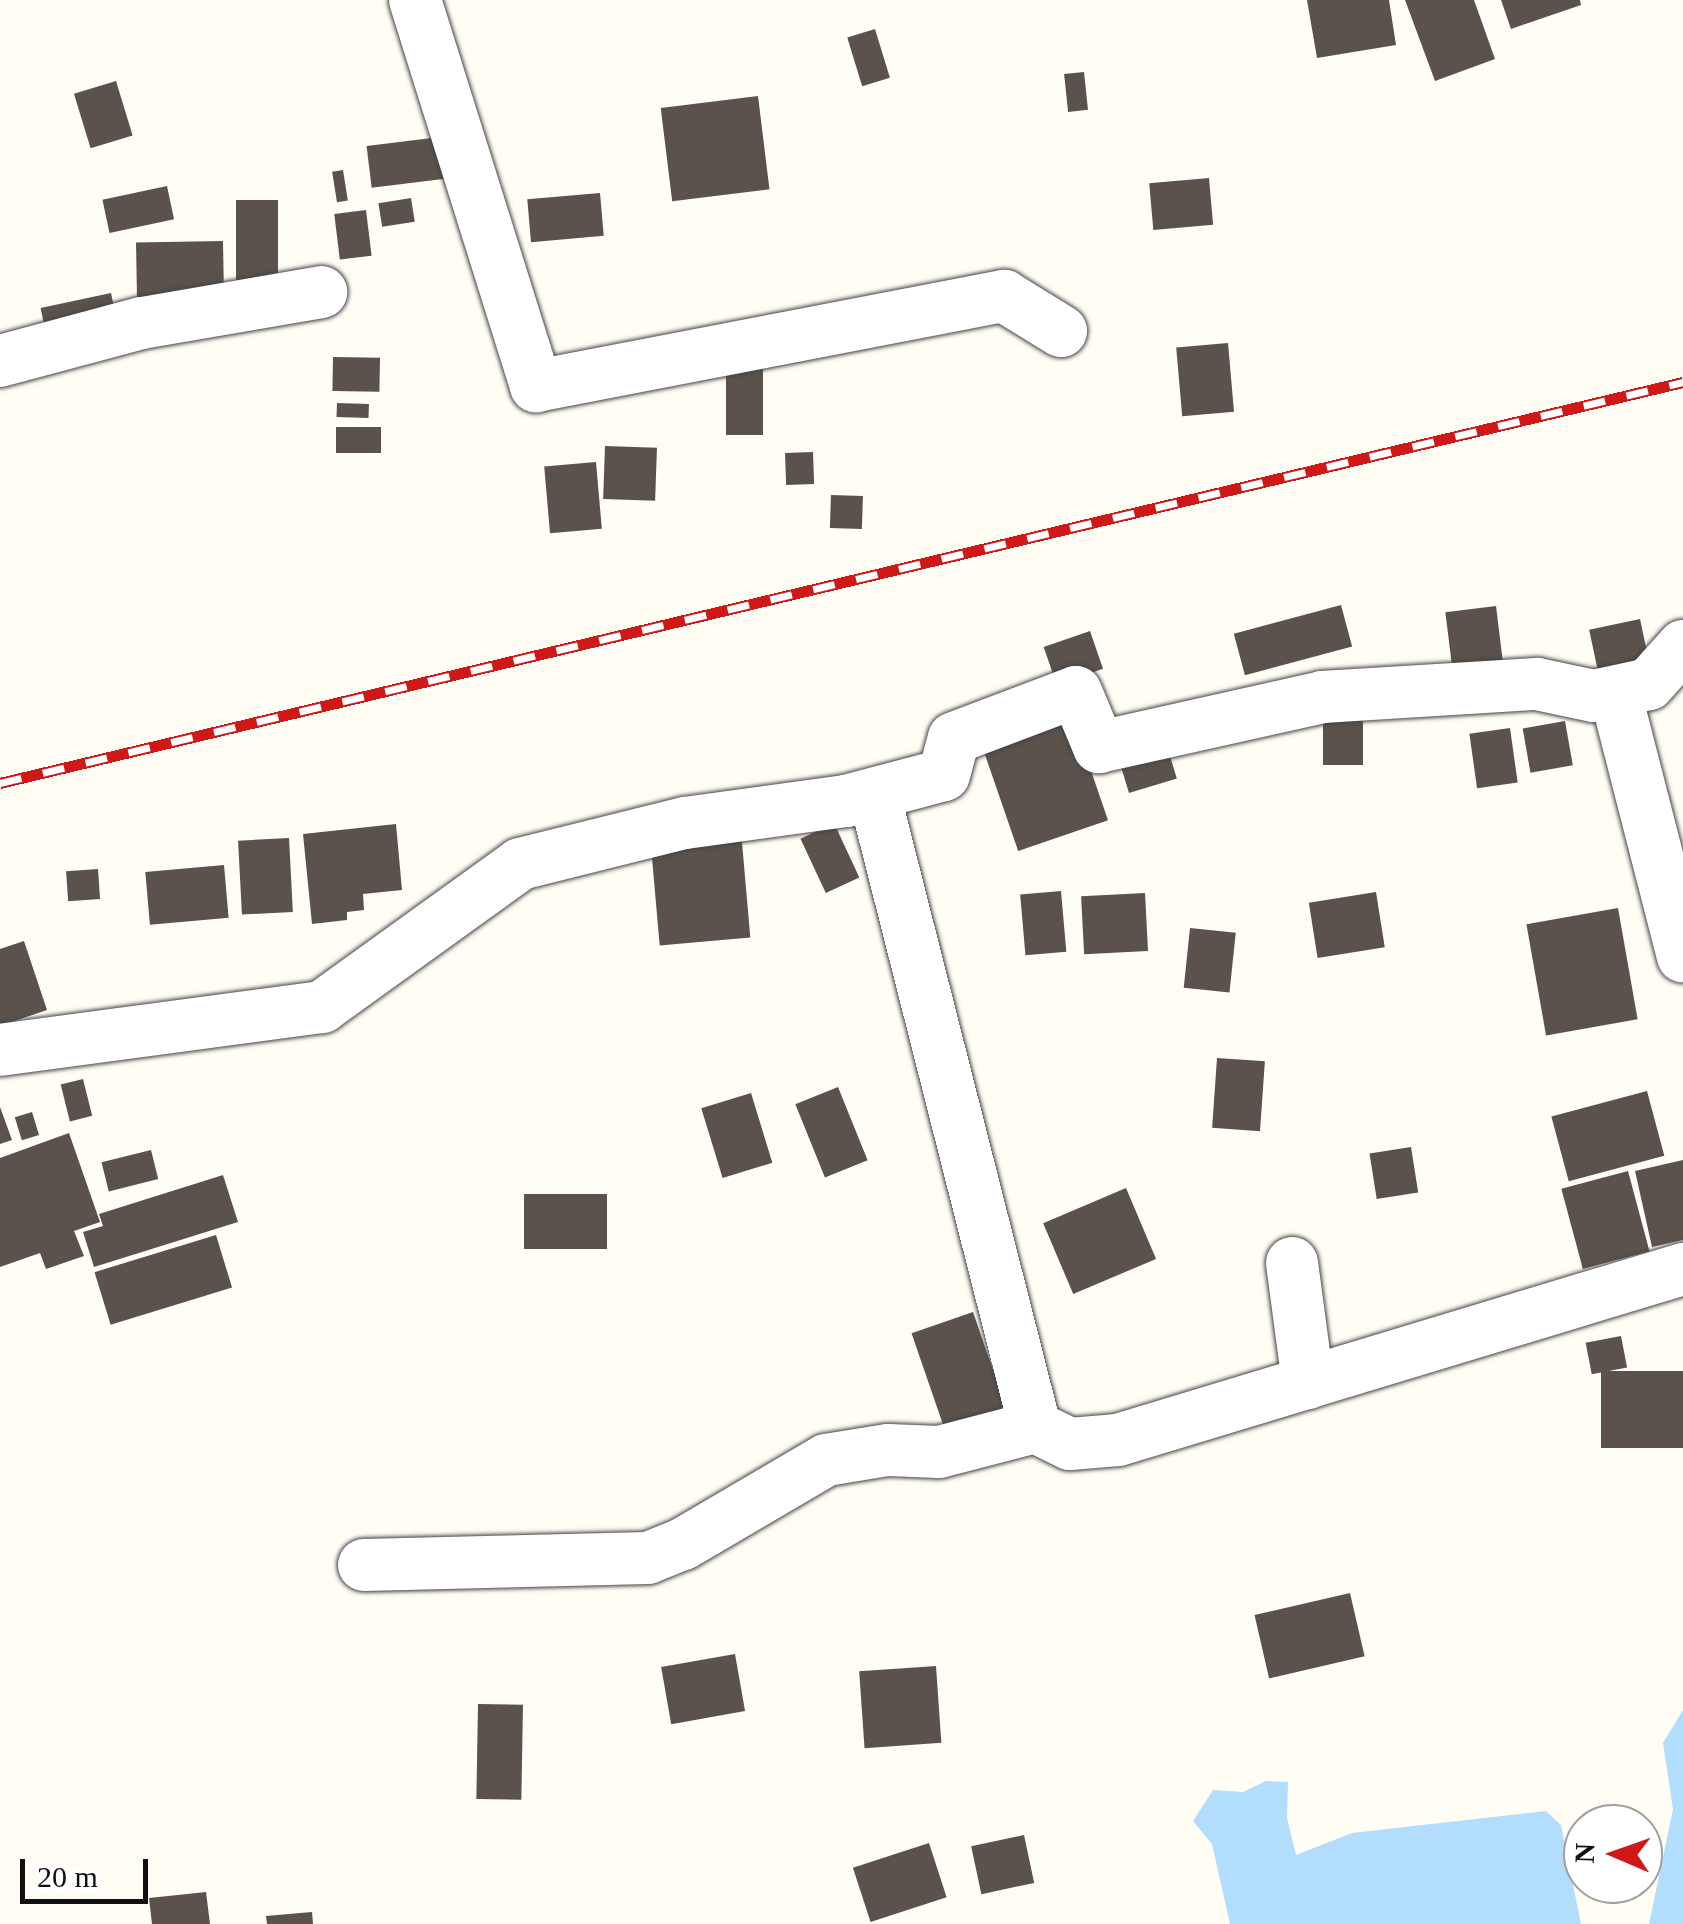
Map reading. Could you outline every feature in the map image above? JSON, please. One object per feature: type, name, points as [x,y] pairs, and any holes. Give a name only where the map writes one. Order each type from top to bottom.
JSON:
[{"type":"street","points":[[415,0],[536,386],[1004,296],[1061,330]]},
{"type":"street","points":[[0,361],[142,323],[320,292]]},
{"type":"street","points":[[0,1050],[322,1006],[520,864],[685,823],[874,794],[944,775],[954,738],[1076,692],[1098,747],[1322,696],[1538,684],[1594,696],[1649,684],[1683,646]]},
{"type":"street","points":[[1616,692],[1683,956]]},
{"type":"street","points":[[874,794],[1035,1426]]},
{"type":"street","points":[[1292,1263],[1308,1383]]},
{"type":"street","points":[[364,1565],[648,1558],[683,1544],[826,1460],[888,1450],[940,1452],[1035,1426],[1070,1444],[1118,1440],[1683,1268]]},
{"type":"water","points":[[1683,1710],[1683,1924],[1649,1924],[1653,1904],[1663,1904],[1663,1857],[1673,1809],[1663,1743]]},
{"type":"water","points":[[1266,1781],[1288,1782],[1287,1818],[1296,1855],[1352,1833],[1546,1811],[1561,1825],[1563,1835],[1563,1904],[1577,1904],[1581,1924],[1230,1924],[1212,1844],[1193,1821],[1213,1790],[1243,1792]]},
{"type":"building","points":[[1307,0],[1389,0],[1396,45],[1317,58]]},
{"type":"building","points":[[1405,0],[1474,0],[1495,59],[1435,81]]},
{"type":"building","points":[[1501,0],[1580,0],[1581,5],[1511,29]]},
{"type":"building","points":[[875,29],[890,78],[862,86],[847,37]]},
{"type":"building","points":[[1084,72],[1088,110],[1068,112],[1064,74]]},
{"type":"building","points":[[116,81],[133,136],[91,148],[74,94]]},
{"type":"building","points":[[758,96],[769,189],[672,201],[661,108]]},
{"type":"building","points":[[440,137],[445,179],[372,188],[367,146]]},
{"type":"building","points":[[343,170],[348,201],[337,202],[332,172]]},
{"type":"building","points":[[1209,178],[1213,225],[1153,230],[1149,183]]},
{"type":"building","points":[[167,186],[174,219],[110,233],[102,200]]},
{"type":"building","points":[[600,193],[604,236],[531,242],[527,199]]},
{"type":"building","points":[[411,198],[415,222],[382,227],[378,203]]},
{"type":"building","points":[[236,200],[278,200],[278,282],[236,282]]},
{"type":"building","points":[[366,210],[372,256],[340,260],[334,214]]},
{"type":"building","points":[[223,241],[224,302],[137,304],[136,243]]},
{"type":"building","points":[[111,293],[118,326],[48,341],[41,308]]},
{"type":"building","points":[[1228,343],[1234,412],[1182,416],[1176,348]]},
{"type":"building","points":[[333,357],[380,358],[379,392],[332,391]]},
{"type":"building","points":[[726,369],[763,369],[763,435],[726,435]]},
{"type":"building","points":[[337,403],[369,404],[368,418],[337,417]]},
{"type":"building","points":[[336,427],[381,427],[381,453],[336,453]]},
{"type":"building","points":[[605,446],[657,448],[655,501],[603,499]]},
{"type":"building","points":[[813,452],[814,484],[786,485],[785,453]]},
{"type":"building","points":[[596,462],[602,529],[550,533],[544,467]]},
{"type":"building","points":[[831,495],[863,496],[862,529],[830,528]]},
{"type":"building","points":[[1341,605],[1352,647],[1245,675],[1234,634]]},
{"type":"building","points":[[1496,606],[1504,672],[1453,678],[1445,612]]},
{"type":"building","points":[[1640,619],[1650,667],[1599,678],[1589,630]]},
{"type":"building","points":[[1090,631],[1103,669],[1057,685],[1044,647]]},
{"type":"building","points":[[1067,701],[1108,820],[1018,851],[977,732]]},
{"type":"building","points":[[1323,714],[1363,714],[1363,765],[1323,765]]},
{"type":"building","points":[[1565,721],[1573,765],[1530,773],[1523,728]]},
{"type":"building","points":[[1510,728],[1518,782],[1477,788],[1469,734]]},
{"type":"building","points":[[1166,743],[1177,778],[1129,793],[1118,758]]},
{"type":"building","points":[[834,823],[859,877],[826,893],[800,839]]},
{"type":"building","points":[[396,824],[402,890],[363,894],[364,910],[347,912],[347,920],[312,924],[303,834]]},
{"type":"building","points":[[741,831],[750,938],[660,946],[650,839]]},
{"type":"building","points":[[289,838],[293,912],[242,915],[238,841]]},
{"type":"building","points":[[224,865],[229,918],[150,925],[145,872]]},
{"type":"building","points":[[98,869],[100,899],[68,901],[66,871]]},
{"type":"building","points":[[1061,891],[1066,952],[1025,955],[1020,895]]},
{"type":"building","points":[[1376,892],[1385,947],[1318,958],[1309,903]]},
{"type":"building","points":[[1145,893],[1148,951],[1084,954],[1081,896]]},
{"type":"building","points":[[1618,908],[1638,1019],[1546,1035],[1526,924]]},
{"type":"building","points":[[1190,928],[1236,933],[1229,992],[1184,988]]},
{"type":"building","points":[[24,941],[47,1010],[0,1026],[0,949]]},
{"type":"building","points":[[1217,1058],[1265,1061],[1260,1131],[1212,1128]]},
{"type":"building","points":[[83,1079],[92,1116],[70,1121],[61,1085]]},
{"type":"building","points":[[838,1087],[868,1160],[825,1177],[795,1104]]},
{"type":"building","points":[[1647,1091],[1664,1156],[1569,1181],[1551,1117]]},
{"type":"building","points":[[751,1093],[772,1163],[723,1178],[701,1108]]},
{"type":"building","points":[[0,1107],[12,1140],[0,1144]]},
{"type":"building","points":[[32,1112],[39,1135],[22,1140],[15,1117]]},
{"type":"building","points":[[69,1133],[100,1222],[74,1231],[84,1256],[46,1269],[40,1253],[0,1267],[0,1158]]},
{"type":"building","points":[[1411,1147],[1418,1192],[1377,1199],[1370,1154]]},
{"type":"building","points":[[151,1150],[158,1179],[109,1191],[102,1162]]},
{"type":"building","points":[[1683,1160],[1683,1240],[1652,1247],[1635,1171]]},
{"type":"building","points":[[1628,1171],[1649,1251],[1583,1269],[1561,1189]]},
{"type":"building","points":[[223,1175],[238,1222],[94,1267],[83,1232],[103,1226],[99,1214]]},
{"type":"building","points":[[1126,1188],[1156,1259],[1073,1294],[1043,1223]]},
{"type":"building","points":[[524,1194],[607,1194],[607,1249],[524,1249]]},
{"type":"building","points":[[216,1235],[232,1288],[111,1325],[95,1272]]},
{"type":"building","points":[[973,1312],[1009,1416],[947,1437],[912,1333]]},
{"type":"building","points":[[1621,1336],[1627,1367],[1592,1374],[1586,1343]]},
{"type":"building","points":[[1601,1371],[1683,1371],[1683,1448],[1601,1448]]},
{"type":"building","points":[[1350,1593],[1365,1656],[1269,1678],[1255,1615]]},
{"type":"building","points":[[735,1654],[745,1711],[671,1724],[661,1667]]},
{"type":"building","points":[[936,1666],[941,1743],[865,1748],[859,1671]]},
{"type":"building","points":[[478,1704],[523,1705],[521,1800],[476,1799]]},
{"type":"building","points":[[1024,1835],[1034,1883],[981,1894],[971,1846]]},
{"type":"building","points":[[929,1843],[947,1897],[871,1922],[853,1868]]},
{"type":"building","points":[[206,1892],[210,1924],[152,1924],[149,1898]]},
{"type":"building","points":[[312,1912],[313,1924],[267,1924],[266,1916]]},
{"type":"railway","points":[[0,783],[1683,382]]}]
